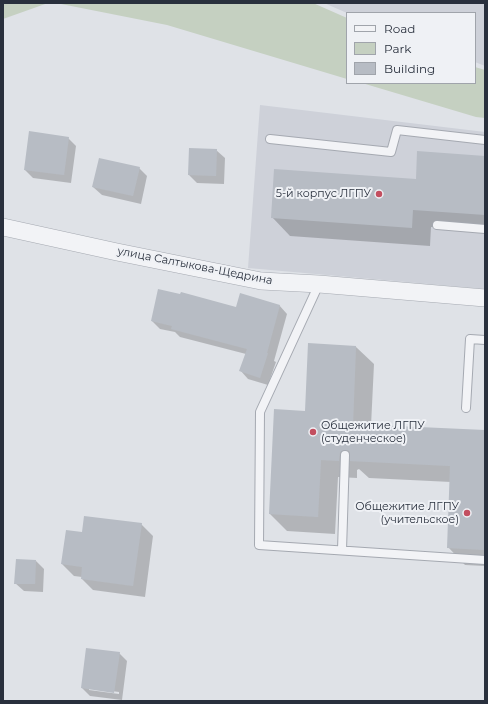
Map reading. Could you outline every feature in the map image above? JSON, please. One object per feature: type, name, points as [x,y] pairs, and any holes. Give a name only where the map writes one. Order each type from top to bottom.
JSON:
[{"type":"street","name":"улица Салтыкова-Щедрина","points":[[3,227],[125,254],[261,281],[319,284],[485,298]]},
{"type":"lane","points":[[270,139],[391,152],[397,130],[485,140]]},
{"type":"lane","points":[[437,225],[485,229]]},
{"type":"lane","points":[[319,284],[260,412],[259,545],[485,560]]},
{"type":"lane","points":[[466,408],[470,339],[485,340]]},
{"type":"lane","points":[[342,550],[345,455]]},
{"type":"shaded area","points":[[324,3],[485,3],[485,66],[476,62],[476,12],[346,13]]},
{"type":"shaded area","points":[[260,105],[485,132],[485,289],[248,268]]},
{"type":"green space","points":[[3,3],[48,3],[3,19]]},
{"type":"green space","points":[[56,3],[313,3],[346,18],[346,79],[167,25]]},
{"type":"green space","points":[[476,67],[485,70],[485,118],[476,117],[365,84],[476,84]]},
{"type":"building","points":[[29,131],[69,137],[64,175],[24,170]]},
{"type":"building","points":[[189,148],[217,149],[216,176],[188,175]]},
{"type":"building","name":"5-й корпус ЛГПУ","points":[[417,151],[485,156],[485,215],[413,210],[412,228],[271,218],[274,169],[416,179]]},
{"type":"building","points":[[99,158],[140,167],[133,196],[92,187]]},
{"type":"building","points":[[158,289],[180,294],[181,292],[236,307],[240,293],[280,305],[260,378],[239,371],[247,349],[171,329],[172,326],[151,321]]},
{"type":"building","points":[[308,343],[356,346],[353,424],[485,430],[485,550],[447,548],[450,466],[350,461],[350,452],[348,450],[343,450],[340,452],[339,461],[321,460],[318,517],[269,514],[274,409],[305,411]]},
{"type":"building","points":[[84,516],[142,523],[133,586],[81,579],[82,567],[61,564],[66,530],[82,532]]},
{"type":"building","points":[[16,559],[36,560],[35,584],[14,584]]},
{"type":"building","points":[[86,648],[120,652],[114,693],[81,688]]},
{"type":"place","name":"5-й корпус ЛГПУ","points":[[379,194]]},
{"type":"place","name":"Общежитие ЛГПУ (студенческое)","points":[[313,432]]},
{"type":"place","name":"Общежитие ЛГПУ (учительское)","points":[[467,513]]}]
